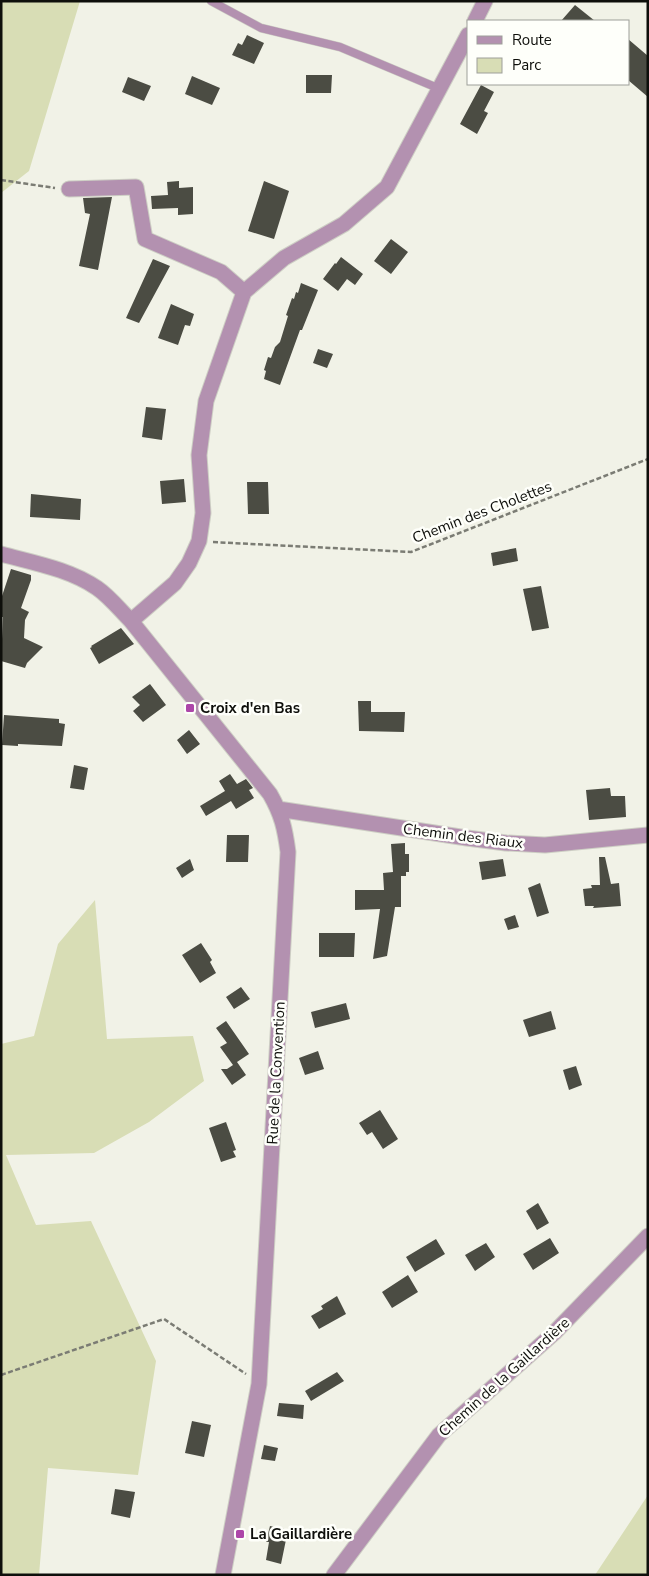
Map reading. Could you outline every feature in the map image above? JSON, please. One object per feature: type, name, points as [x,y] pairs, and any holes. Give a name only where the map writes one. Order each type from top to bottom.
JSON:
[{"type":"street","points":[[476,20],[485,1]]},
{"type":"street","points":[[131,621],[175,583],[189,563],[199,541],[203,513],[199,455],[206,401],[244,292],[284,258],[344,224],[387,187],[467,37]]},
{"type":"street","points":[[69,189],[136,186],[145,239],[221,272],[244,292]]},
{"type":"street","name":"Rue de la Convention","points":[[1,554],[51,567],[98,589],[131,621],[265,788],[278,809],[285,826],[288,852],[259,1384],[223,1575]]},
{"type":"street","name":"Chemin des Riaux","points":[[278,809],[467,838],[545,845],[648,835]]},
{"type":"street","name":"Chemin de la Gaillardière","points":[[334,1575],[439,1435],[554,1333],[648,1236]]},
{"type":"lane","points":[[212,1],[261,28],[340,47],[440,89]]},
{"type":"path","points":[[1,180],[69,189]]},
{"type":"path","name":"Chemin des Cholettes","points":[[199,541],[411,552],[648,459]]},
{"type":"path","points":[[1,1375],[164,1319],[259,1384]]},
{"type":"green space","points":[[1,1],[80,1],[29,171],[1,193]]},
{"type":"green space","points":[[95,900],[107,1039],[193,1036],[204,1081],[149,1122],[94,1153],[6,1155],[36,1225],[91,1221],[156,1361],[138,1475],[48,1468],[39,1575],[1,1575],[1,1044],[34,1036],[58,944]]},
{"type":"green space","points":[[648,1495],[648,1575],[595,1575]]},
{"type":"building","points":[[575,5],[594,20],[562,20]]},
{"type":"building","points":[[247,35],[264,43],[254,64],[232,55],[238,43],[242,45]]},
{"type":"building","points":[[629,40],[648,56],[648,97],[629,81]]},
{"type":"building","points":[[306,75],[332,75],[331,93],[306,93]]},
{"type":"building","points":[[192,76],[220,88],[212,105],[185,94]]},
{"type":"building","points":[[128,77],[151,86],[144,101],[122,92]]},
{"type":"building","points":[[481,85],[494,92],[484,111],[488,113],[477,134],[460,124]]},
{"type":"building","points":[[179,181],[179,188],[193,187],[193,214],[178,215],[178,208],[152,209],[151,196],[168,195],[167,182]]},
{"type":"building","points":[[264,181],[289,191],[274,239],[248,231]]},
{"type":"building","points":[[112,197],[98,270],[79,266],[90,214],[85,213],[83,198]]},
{"type":"building","points":[[391,239],[408,252],[391,274],[374,261]]},
{"type":"building","points":[[341,257],[363,274],[355,285],[347,279],[338,291],[323,279]]},
{"type":"building","points":[[153,259],[170,266],[139,323],[126,318]]},
{"type":"building","points":[[301,283],[318,290],[302,330],[300,330],[280,385],[264,379],[266,371],[264,370],[268,357],[271,358],[275,347],[280,342],[292,298],[294,299],[296,292],[298,293]]},
{"type":"building","points":[[171,304],[194,314],[190,326],[185,325],[178,345],[158,338]]},
{"type":"building","points":[[318,349],[333,354],[327,368],[313,363]]},
{"type":"building","points":[[146,407],[166,409],[162,440],[142,437]]},
{"type":"building","points":[[184,479],[186,502],[162,504],[160,481]]},
{"type":"building","points":[[247,482],[268,482],[269,514],[248,514]]},
{"type":"building","points":[[31,494],[81,499],[80,520],[30,517]]},
{"type":"building","points":[[516,548],[518,561],[493,566],[491,553]]},
{"type":"building","points":[[11,569],[31,575],[21,608],[29,612],[25,620],[24,638],[43,647],[27,663],[25,668],[1,661],[3,617],[1,617],[1,599]]},
{"type":"building","points":[[541,586],[549,628],[532,631],[523,589]]},
{"type":"building","points":[[121,628],[134,644],[99,664],[90,648],[91,646]]},
{"type":"building","points":[[150,684],[166,705],[143,722],[133,711],[140,705],[132,697]]},
{"type":"building","points":[[358,701],[371,701],[371,712],[405,712],[404,732],[359,731]]},
{"type":"building","points":[[4,715],[59,719],[59,723],[65,724],[62,746],[2,745]]},
{"type":"building","points":[[189,730],[200,744],[187,754],[177,740]]},
{"type":"building","points":[[74,765],[88,768],[84,790],[70,788]]},
{"type":"building","points":[[230,774],[237,784],[246,779],[253,788],[249,790],[254,798],[236,809],[231,801],[206,816],[200,806],[225,791],[219,781]]},
{"type":"building","points":[[610,788],[611,796],[625,796],[626,817],[589,820],[586,790]]},
{"type":"building","points":[[227,835],[249,835],[248,862],[226,862]]},
{"type":"building","points":[[405,843],[405,854],[409,854],[409,872],[406,872],[406,876],[401,876],[401,907],[395,907],[387,956],[373,959],[380,909],[355,910],[355,890],[384,890],[383,873],[393,872],[391,844]]},
{"type":"building","points":[[599,857],[605,857],[611,884],[619,883],[621,906],[593,908],[594,906],[585,906],[583,889],[592,888],[591,885],[600,885]]},
{"type":"building","points":[[190,859],[194,870],[182,878],[176,868]]},
{"type":"building","points":[[503,859],[506,876],[482,880],[479,862]]},
{"type":"building","points":[[540,883],[549,913],[537,917],[528,888]]},
{"type":"building","points":[[515,915],[519,927],[508,930],[504,919]]},
{"type":"building","points":[[319,933],[355,933],[354,957],[319,957]]},
{"type":"building","points":[[201,943],[212,960],[210,962],[216,973],[200,983],[182,955]]},
{"type":"building","points":[[241,987],[250,999],[234,1009],[226,997]]},
{"type":"building","points":[[346,1003],[350,1019],[315,1028],[311,1012]]},
{"type":"building","points":[[551,1011],[556,1029],[529,1037],[523,1020]]},
{"type":"building","points":[[226,1021],[249,1054],[237,1062],[246,1075],[232,1085],[221,1069],[227,1069],[233,1065],[220,1047],[227,1043],[216,1028]]},
{"type":"building","points":[[318,1051],[324,1069],[305,1075],[299,1058]]},
{"type":"building","points":[[576,1066],[582,1085],[569,1090],[563,1070]]},
{"type":"building","points":[[380,1110],[398,1139],[383,1149],[372,1132],[367,1135],[359,1123]]},
{"type":"building","points":[[226,1122],[236,1150],[233,1151],[236,1157],[221,1162],[209,1128]]},
{"type":"building","points":[[538,1203],[549,1223],[537,1230],[526,1211]]},
{"type":"building","points":[[550,1238],[559,1253],[533,1270],[523,1254]]},
{"type":"building","points":[[436,1239],[445,1254],[415,1272],[406,1257]]},
{"type":"building","points":[[486,1243],[495,1257],[475,1271],[465,1255]]},
{"type":"building","points":[[408,1275],[418,1292],[392,1308],[382,1292]]},
{"type":"building","points":[[337,1296],[346,1314],[319,1329],[311,1316],[323,1309],[321,1306]]},
{"type":"building","points":[[337,1372],[344,1381],[311,1401],[305,1391]]},
{"type":"building","points":[[279,1403],[304,1405],[303,1419],[277,1416]]},
{"type":"building","points":[[192,1421],[211,1425],[204,1457],[185,1453]]},
{"type":"building","points":[[264,1445],[278,1448],[275,1461],[261,1459]]},
{"type":"building","points":[[115,1489],[135,1492],[130,1518],[111,1514]]},
{"type":"building","points":[[270,1526],[288,1530],[281,1564],[266,1560],[269,1542],[266,1542]]},
{"type":"place","name":"Croix d'en Bas","points":[[190,708]]},
{"type":"place","name":"La Gaillardière","points":[[240,1534]]}]
